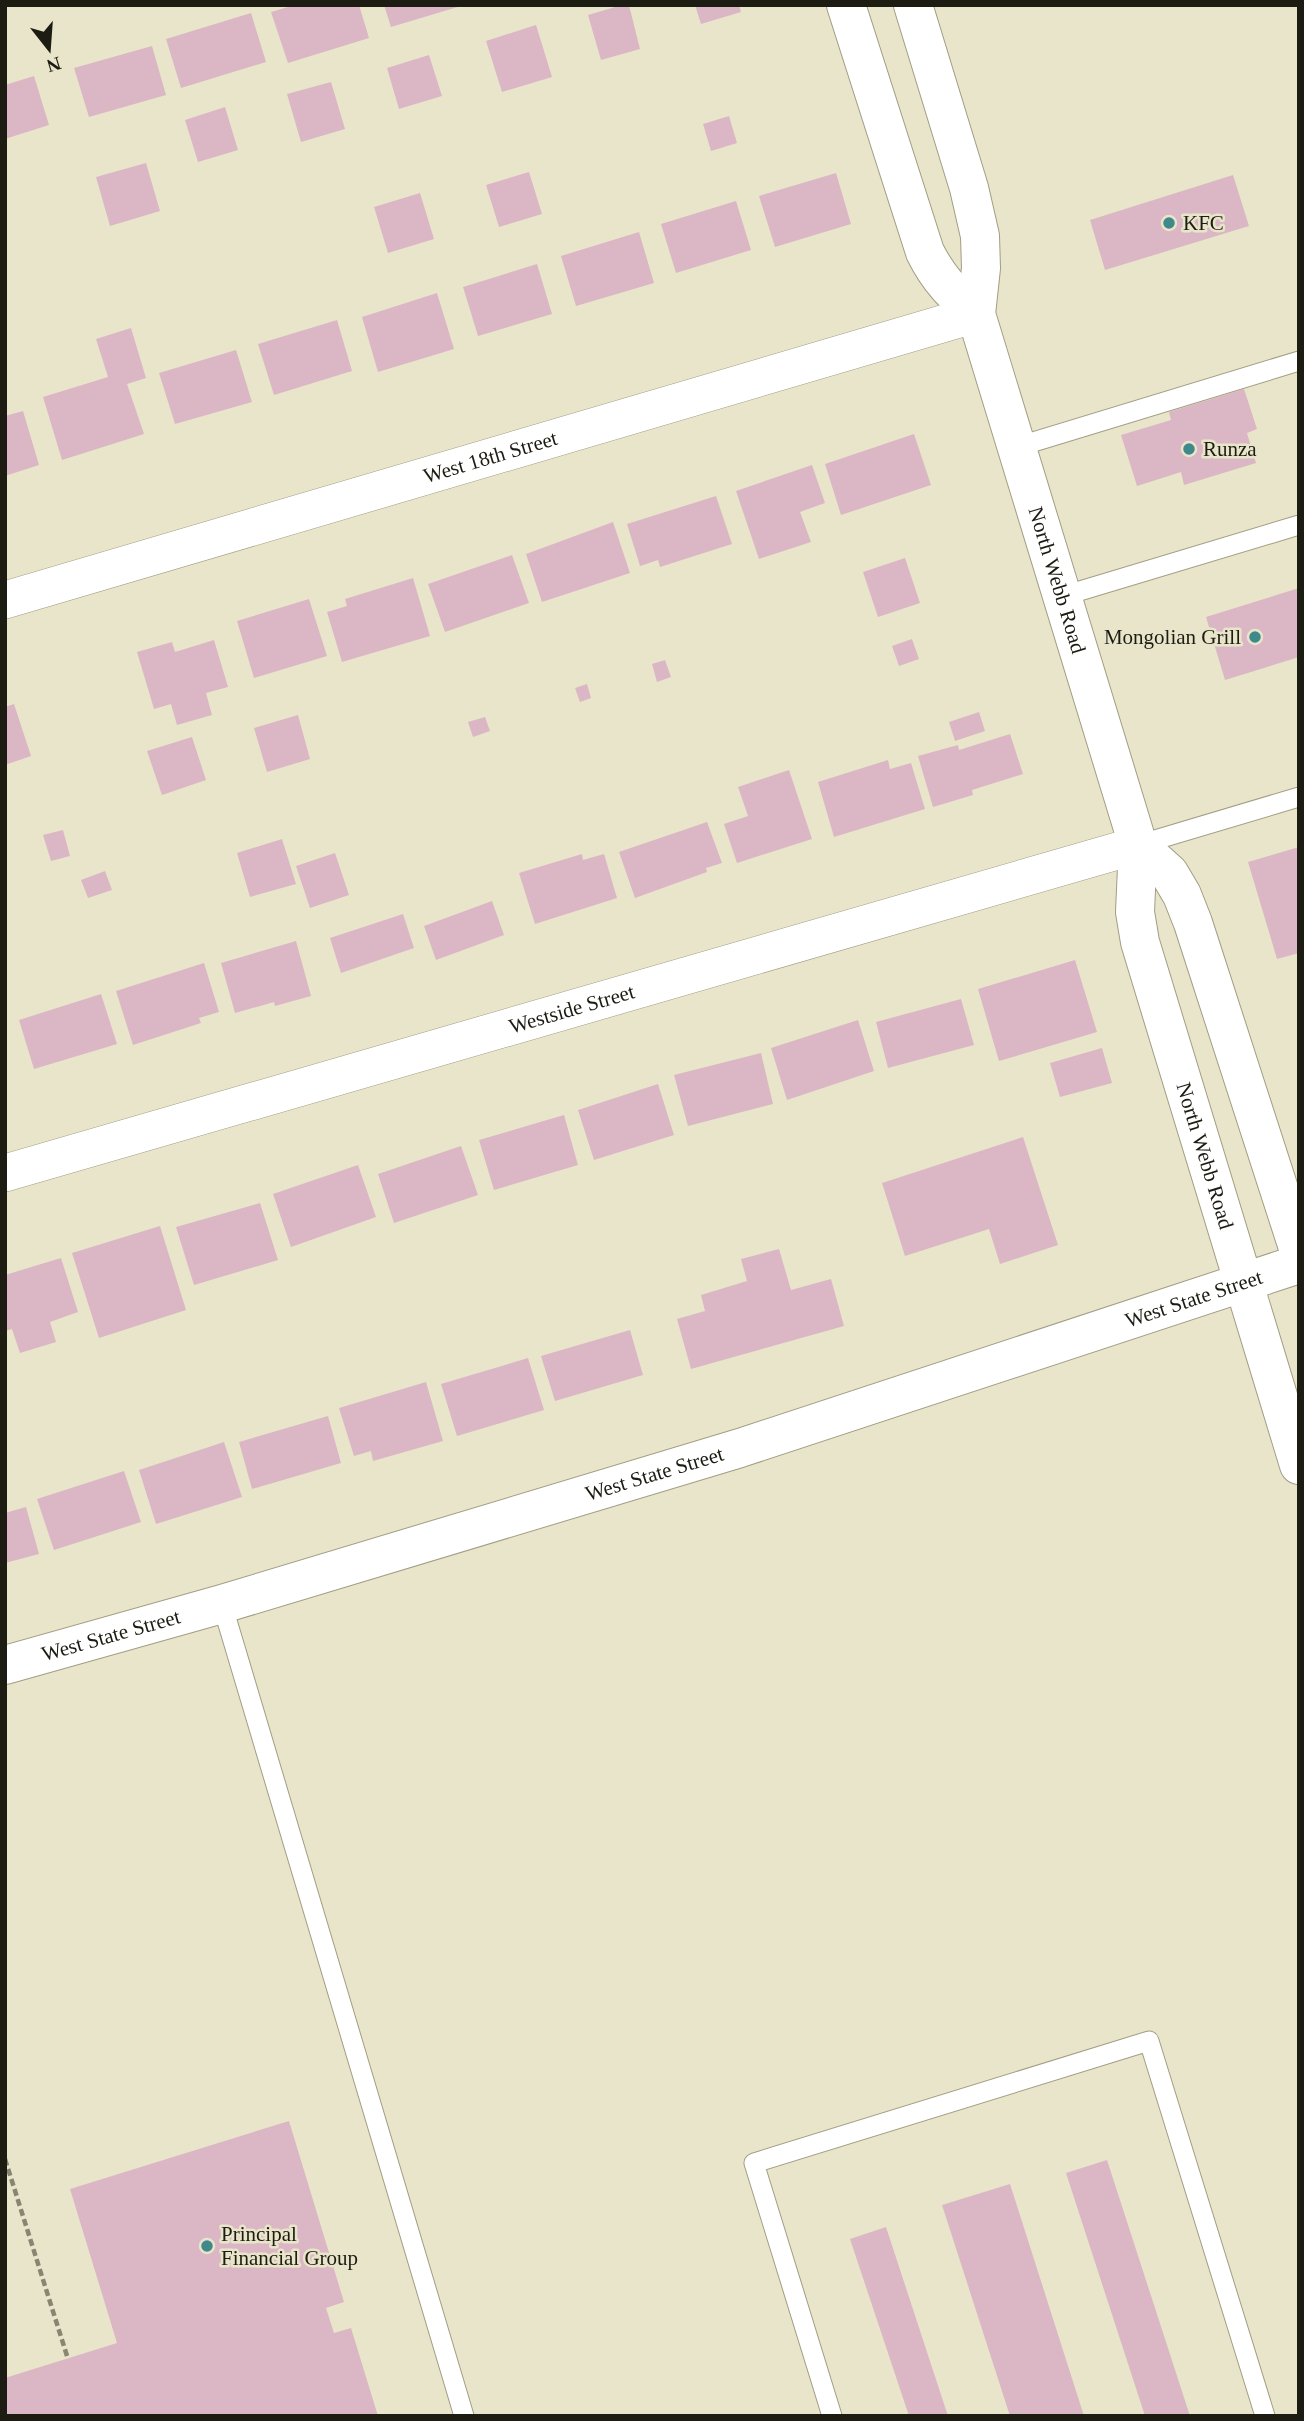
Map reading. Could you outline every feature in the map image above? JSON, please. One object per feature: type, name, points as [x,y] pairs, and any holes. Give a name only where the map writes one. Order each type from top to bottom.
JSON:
[{"type":"main road","points":[[846,5],[925,252],[936,275],[976,314]]},
{"type":"main road","name":"North Webb Road","points":[[913,5],[969,188],[980,236],[981,268],[976,314],[1138,845],[1135,912],[1140,942],[1299,1465]]},
{"type":"main road","points":[[1138,845],[1168,873],[1182,895],[1299,1251]]},
{"type":"main road","name":"West State Street","points":[[5,1665],[222,1604],[740,1448],[1299,1264]]},
{"type":"street","name":"West 18th Street","points":[[5,600],[976,314]]},
{"type":"street","name":"Westside Street","points":[[5,1173],[1138,845]]},
{"type":"lane","points":[[1017,447],[1299,361]]},
{"type":"lane","points":[[1063,596],[1299,525]]},
{"type":"lane","points":[[1138,845],[1299,797]]},
{"type":"lane","points":[[222,1604],[464,2416]]},
{"type":"lane","points":[[832,2416],[754,2164],[1149,2041],[1265,2416]]},
{"type":"path","points":[[5,2160],[68,2359]]},
{"type":"building","points":[[295,5],[359,5],[369,38],[288,63],[271,12]]},
{"type":"building","points":[[384,5],[461,5],[461,6],[391,27]]},
{"type":"building","points":[[629,5],[640,49],[601,60],[588,15]]},
{"type":"building","points":[[695,5],[739,5],[741,12],[701,24]]},
{"type":"building","points":[[251,13],[266,62],[181,88],[166,39]]},
{"type":"building","points":[[536,25],[552,77],[502,92],[486,41]]},
{"type":"building","points":[[152,46],[166,95],[89,117],[74,68]]},
{"type":"building","points":[[429,55],[442,96],[399,109],[387,68]]},
{"type":"building","points":[[34,76],[49,125],[5,139],[5,85]]},
{"type":"building","points":[[331,82],[345,129],[301,142],[287,94]]},
{"type":"building","points":[[225,107],[238,150],[198,162],[185,120]]},
{"type":"building","points":[[729,116],[737,143],[711,151],[703,124]]},
{"type":"building","points":[[146,163],[160,211],[110,226],[96,177]]},
{"type":"building","points":[[529,172],[542,214],[499,227],[486,185]]},
{"type":"building","points":[[836,173],[851,224],[775,247],[759,196]]},
{"type":"building","name":"KFC","points":[[1233,175],[1249,226],[1105,270],[1090,220]]},
{"type":"building","points":[[420,193],[434,239],[388,253],[374,207]]},
{"type":"building","points":[[736,201],[751,250],[676,273],[661,224]]},
{"type":"building","points":[[639,232],[654,283],[576,306],[561,256]]},
{"type":"building","points":[[537,264],[552,314],[478,336],[463,287]]},
{"type":"building","points":[[437,293],[454,349],[378,372],[362,317]]},
{"type":"building","points":[[337,320],[352,371],[274,395],[258,344]]},
{"type":"building","points":[[131,328],[146,378],[127,384],[144,434],[62,460],[43,397],[108,377],[96,339]]},
{"type":"building","points":[[236,350],[252,402],[175,424],[159,373]]},
{"type":"building","name":"Runza","points":[[1244,389],[1257,429],[1247,433],[1256,463],[1184,485],[1181,472],[1137,486],[1121,435],[1171,420],[1169,412]]},
{"type":"building","points":[[23,411],[39,465],[5,476],[5,416]]},
{"type":"building","points":[[914,434],[931,485],[841,515],[825,464]]},
{"type":"building","points":[[812,465],[825,503],[800,512],[811,542],[759,559],[736,491]]},
{"type":"building","points":[[716,496],[732,544],[660,567],[658,560],[640,566],[627,524]]},
{"type":"building","points":[[613,522],[630,573],[542,602],[526,554]]},
{"type":"building","points":[[512,555],[529,603],[445,632],[428,584]]},
{"type":"building","points":[[905,558],[920,603],[878,617],[863,572]]},
{"type":"building","points":[[413,578],[430,636],[342,662],[327,612],[347,606],[345,599]]},
{"type":"building","name":"Mongolian Grill","points":[[1299,588],[1299,657],[1225,680],[1206,617]]},
{"type":"building","points":[[309,599],[327,656],[254,678],[237,621]]},
{"type":"building","points":[[912,639],[919,659],[899,666],[892,646]]},
{"type":"building","points":[[214,640],[228,687],[206,693],[212,715],[177,725],[171,704],[154,709],[137,652],[172,642],[175,652]]},
{"type":"building","points":[[665,660],[671,677],[657,682],[652,664]]},
{"type":"building","points":[[587,684],[591,698],[580,702],[575,688]]},
{"type":"building","points":[[14,704],[31,756],[5,765],[5,707]]},
{"type":"building","points":[[979,712],[985,731],[955,741],[949,722]]},
{"type":"building","points":[[298,715],[310,759],[267,772],[254,728]]},
{"type":"building","points":[[485,717],[490,731],[473,737],[468,722]]},
{"type":"building","points":[[1010,734],[1023,774],[972,790],[973,795],[933,807],[918,756],[958,745],[959,750]]},
{"type":"building","points":[[192,737],[206,780],[162,795],[147,751]]},
{"type":"building","points":[[888,760],[890,769],[911,763],[925,809],[834,837],[818,782]]},
{"type":"building","points":[[789,770],[812,839],[737,863],[724,824],[748,816],[738,787]]},
{"type":"building","points":[[707,822],[722,863],[706,868],[707,872],[635,898],[619,852]]},
{"type":"building","points":[[63,830],[70,856],[51,861],[43,835]]},
{"type":"building","points":[[282,839],[296,884],[250,897],[237,853]]},
{"type":"building","points":[[1299,847],[1299,953],[1277,959],[1248,862]]},
{"type":"building","points":[[335,853],[349,895],[310,908],[296,866]]},
{"type":"building","points":[[582,854],[583,860],[604,854],[617,898],[535,924],[519,873]]},
{"type":"building","points":[[105,871],[112,890],[88,898],[81,880]]},
{"type":"building","points":[[492,901],[504,935],[436,960],[424,926]]},
{"type":"building","points":[[403,914],[414,948],[341,973],[330,938]]},
{"type":"building","points":[[296,941],[311,996],[275,1006],[274,1002],[235,1013],[221,963]]},
{"type":"building","points":[[1075,960],[1097,1032],[999,1061],[978,989]]},
{"type":"building","points":[[204,963],[219,1012],[199,1018],[201,1023],[133,1045],[116,991]]},
{"type":"building","points":[[101,994],[117,1044],[34,1069],[19,1020]]},
{"type":"building","points":[[961,999],[974,1045],[888,1068],[876,1022]]},
{"type":"building","points":[[858,1020],[874,1071],[787,1100],[771,1048]]},
{"type":"building","points":[[1102,1048],[1112,1083],[1060,1097],[1050,1063]]},
{"type":"building","points":[[761,1053],[773,1104],[688,1126],[674,1075]]},
{"type":"building","points":[[658,1084],[674,1135],[594,1160],[578,1110]]},
{"type":"building","points":[[564,1115],[578,1165],[494,1190],[479,1140]]},
{"type":"building","points":[[1023,1137],[1058,1245],[1000,1264],[989,1229],[905,1256],[882,1183]]},
{"type":"building","points":[[461,1146],[478,1195],[394,1223],[378,1174]]},
{"type":"building","points":[[358,1165],[376,1217],[291,1247],[273,1194]]},
{"type":"building","points":[[260,1203],[278,1260],[194,1285],[176,1227]]},
{"type":"building","points":[[160,1226],[186,1310],[99,1338],[72,1253]]},
{"type":"building","points":[[779,1249],[791,1290],[831,1279],[844,1326],[691,1369],[677,1319],[705,1311],[701,1295],[747,1281],[741,1259]]},
{"type":"building","points":[[61,1258],[78,1312],[50,1322],[56,1342],[20,1353],[12,1329],[5,1331],[5,1275]]},
{"type":"building","points":[[630,1330],[643,1375],[555,1401],[541,1356]]},
{"type":"building","points":[[528,1358],[544,1410],[457,1436],[441,1384]]},
{"type":"building","points":[[426,1382],[443,1441],[373,1461],[371,1451],[354,1456],[339,1408]]},
{"type":"building","points":[[328,1416],[341,1463],[252,1489],[239,1442]]},
{"type":"building","points":[[224,1442],[242,1497],[156,1524],[139,1470]]},
{"type":"building","points":[[124,1471],[141,1522],[54,1550],[37,1499]]},
{"type":"building","points":[[26,1507],[39,1554],[5,1563],[5,1513]]},
{"type":"building","name":"Principal Financial Group","points":[[289,2121],[344,2302],[326,2308],[334,2333],[351,2328],[378,2416],[5,2416],[5,2378],[117,2343],[70,2189]]},
{"type":"building","points":[[1107,2160],[1190,2416],[1145,2416],[1066,2173]]},
{"type":"building","points":[[1010,2184],[1084,2416],[1010,2416],[942,2205]]},
{"type":"building","points":[[886,2227],[948,2416],[909,2416],[850,2239]]},
{"type":"place","name":"KFC","points":[[1169,223]]},
{"type":"place","name":"Runza","points":[[1189,449]]},
{"type":"place","name":"Mongolian Grill","points":[[1255,637]]},
{"type":"place","name":"Principal Financial Group","points":[[207,2246]]}]
